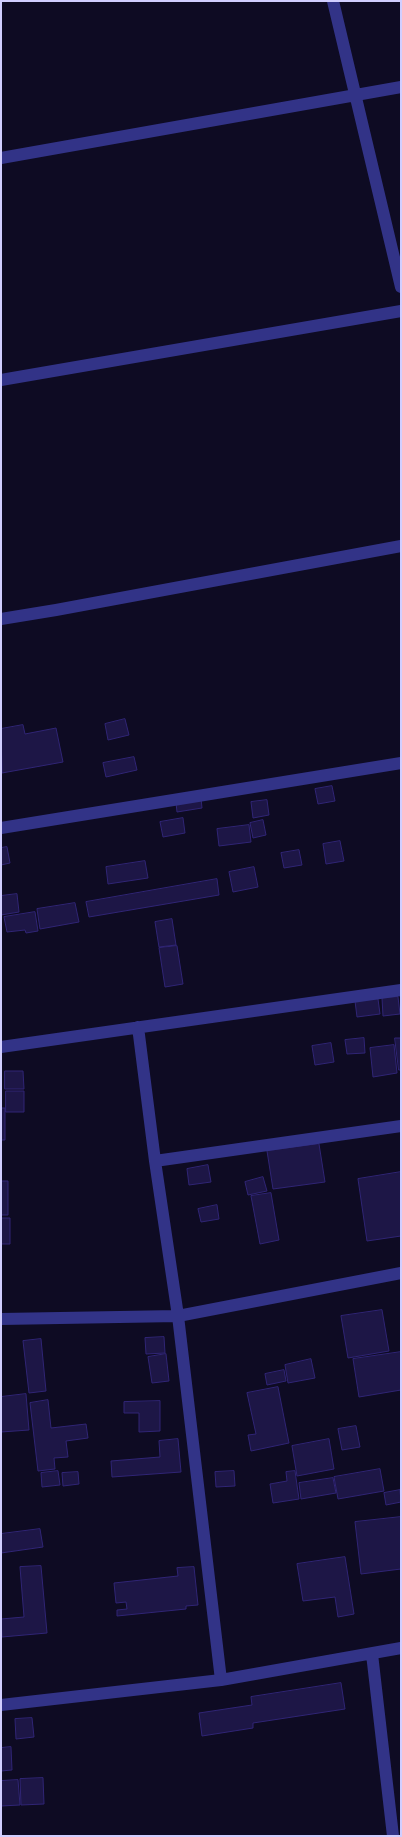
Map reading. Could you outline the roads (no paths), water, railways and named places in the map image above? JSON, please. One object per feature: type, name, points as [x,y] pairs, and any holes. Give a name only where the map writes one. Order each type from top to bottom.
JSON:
[{"type":"street","points":[[333,1],[401,287]]},
{"type":"street","points":[[1,158],[401,87]]},
{"type":"street","points":[[1,380],[401,312]]},
{"type":"street","points":[[1,619],[401,546]]},
{"type":"street","points":[[1,828],[401,762]]},
{"type":"street","points":[[1,1047],[401,990]]},
{"type":"street","points":[[138,1027],[155,1161],[178,1316],[221,1680]]},
{"type":"street","points":[[155,1161],[401,1126]]},
{"type":"street","points":[[1,1319],[178,1316],[401,1272]]},
{"type":"street","points":[[1,1705],[221,1680],[401,1648]]},
{"type":"street","points":[[372,1654],[393,1836]]}]
